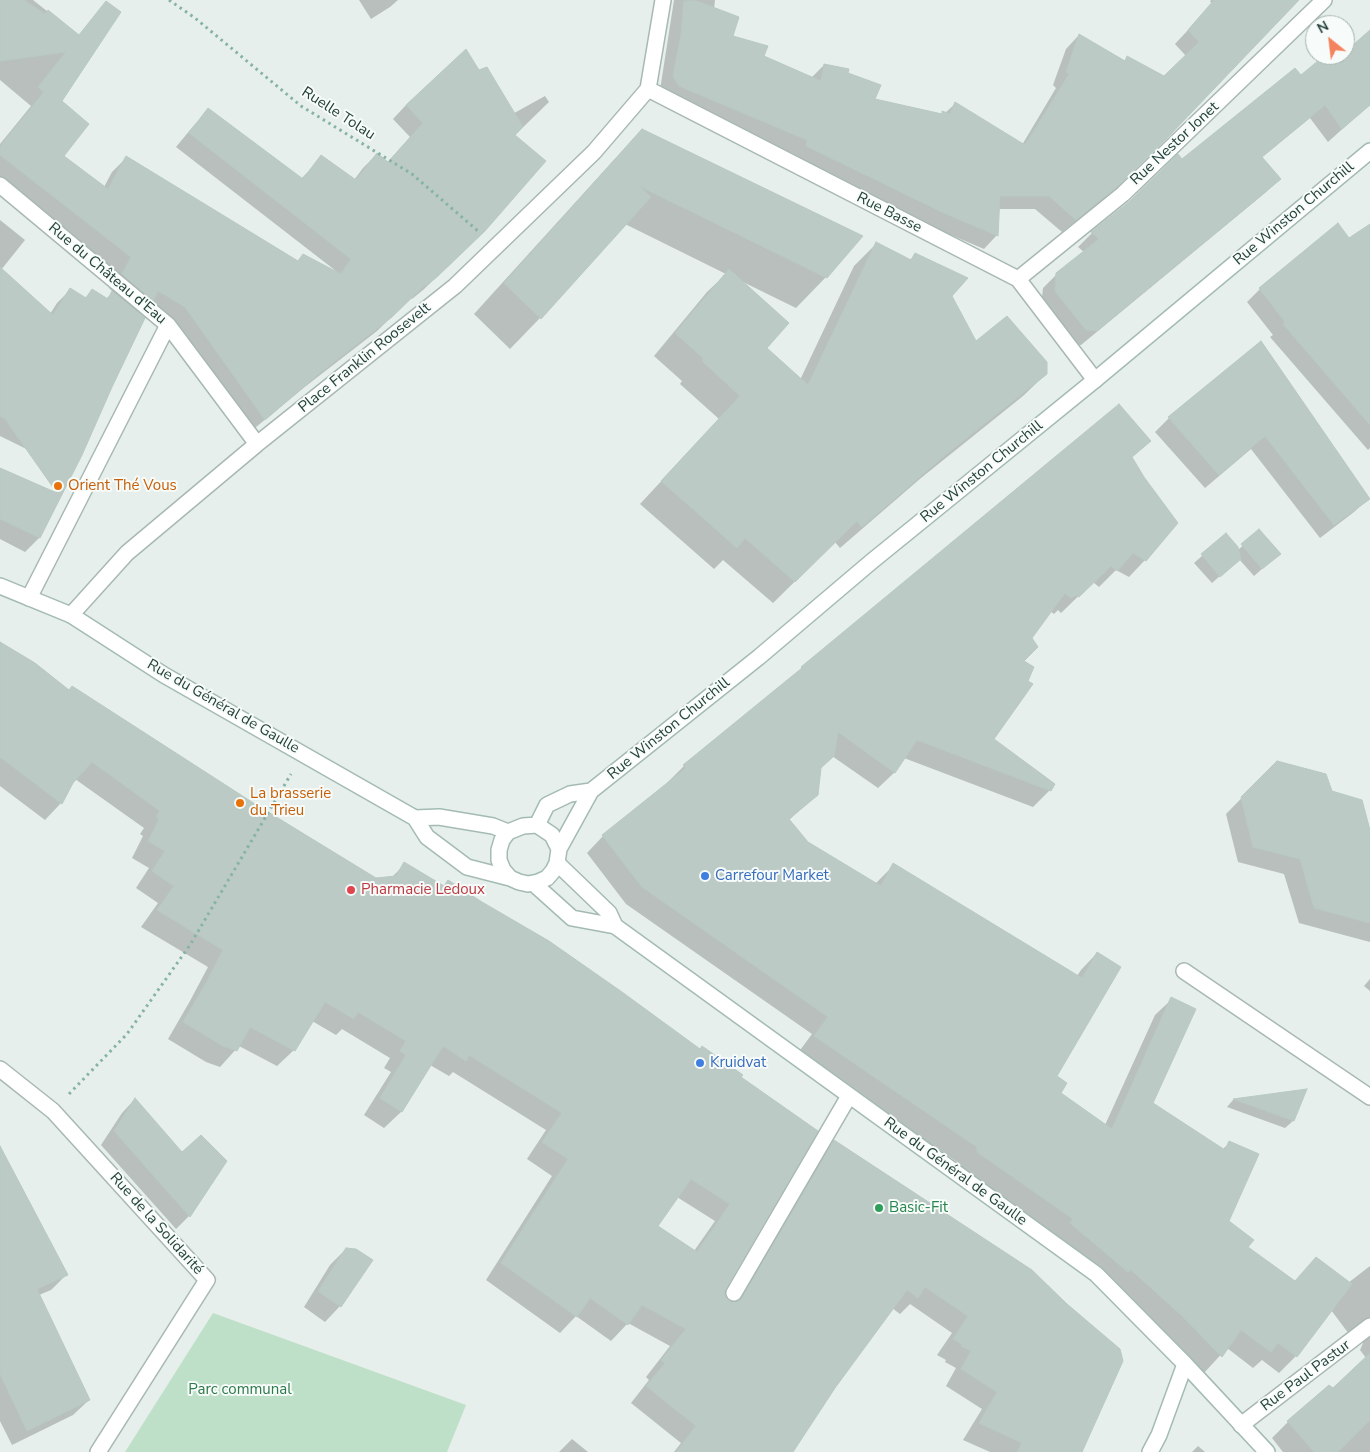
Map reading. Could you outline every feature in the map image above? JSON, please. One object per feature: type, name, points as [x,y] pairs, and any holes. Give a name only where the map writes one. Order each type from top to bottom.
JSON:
[{"type":"street","points":[[648,89],[663,0]]},
{"type":"street","name":"Rue Nestor Jonet","points":[[1018,279],[1123,194],[1324,0]]},
{"type":"street","name":"Place Franklin Roosevelt","points":[[71,615],[127,553],[257,444],[454,286],[594,152],[648,89]]},
{"type":"street","name":"Rue Basse","points":[[648,89],[1018,279],[1095,380]]},
{"type":"street","name":"Rue Winston Churchill","points":[[591,791],[759,656],[871,562],[1095,380],[1370,151]]},
{"type":"street","name":"Rue du Château d'Eau","points":[[0,186],[168,325],[257,444]]},
{"type":"street","points":[[29,598],[168,325]]},
{"type":"street","name":"Rue du Général de Gaulle","points":[[0,586],[71,615],[164,675],[415,818]]},
{"type":"street","points":[[537,825],[547,805],[570,794],[591,791]]},
{"type":"street","points":[[508,832],[493,826],[439,817],[415,818],[427,837],[467,867],[519,882],[533,883],[547,878],[554,871],[558,856],[591,791]]},
{"type":"street","points":[[510,878],[503,870],[499,860],[498,850],[502,840],[508,832],[522,826],[537,825],[552,835],[558,856],[609,913],[615,926]]},
{"type":"street","points":[[533,883],[572,918],[615,926]]},
{"type":"street","name":"Rue du Général de Gaulle","points":[[615,926],[1096,1274],[1186,1364],[1267,1452]]},
{"type":"street","points":[[1184,971],[1370,1096]]},
{"type":"street","name":"Rue de la Solidarité","points":[[0,1069],[53,1111],[208,1280],[98,1452]]},
{"type":"street","points":[[734,1293],[849,1096]]},
{"type":"street","name":"Rue Paul Pastur","points":[[1241,1425],[1370,1326]]},
{"type":"street","points":[[1150,1452],[1159,1435],[1186,1364]]},
{"type":"path","name":"Ruelle Tolau","points":[[169,0],[195,18],[302,106],[412,174],[496,246]]},
{"type":"path","points":[[53,1111],[127,1034],[190,945],[303,753]]},
{"type":"green space","name":"Parc communal","points":[[213,1313],[466,1405],[447,1452],[125,1452]]},
{"type":"building","points":[[0,0],[24,0],[45,14],[48,10],[79,35],[106,1],[121,12],[62,101],[89,124],[64,156],[108,189],[126,156],[298,261],[303,254],[341,274],[351,259],[189,133],[208,108],[303,179],[321,155],[356,180],[377,153],[388,162],[423,123],[406,105],[466,49],[479,70],[487,67],[523,127],[515,135],[546,161],[485,231],[438,276],[425,285],[392,317],[321,372],[265,420],[185,307],[158,291],[153,301],[122,274],[131,257],[0,155],[0,146],[44,92],[38,87],[66,52],[0,61]]},
{"type":"building","points":[[1214,0],[1299,0],[1169,136],[1117,187],[1076,220],[1049,196],[1000,196],[998,236],[944,213],[806,146],[807,140],[679,86],[673,76],[681,35],[684,1],[697,1],[739,17],[733,36],[768,46],[764,56],[821,81],[824,64],[849,69],[848,73],[881,85],[875,99],[942,114],[942,111],[950,114],[955,102],[1025,145],[1069,74],[1066,72],[1079,34],[1125,61],[1127,56],[1164,76],[1199,42],[1188,30]]},
{"type":"building","points":[[1370,30],[1370,105],[1342,129],[1325,105],[1262,157],[1281,179],[1097,331],[1086,330],[1055,291],[1056,273],[1099,239],[1091,232],[1130,201],[1178,154],[1182,159],[1295,68],[1301,75],[1313,65],[1355,65],[1355,43]]},
{"type":"building","points":[[642,129],[863,236],[827,278],[639,186],[651,197],[541,319],[504,283]]},
{"type":"building","points":[[1338,223],[1349,238],[1370,224],[1370,425],[1283,324],[1285,322],[1259,288]]},
{"type":"building","points":[[876,242],[911,260],[915,253],[968,278],[952,296],[976,341],[1007,316],[1047,362],[1047,374],[944,456],[862,527],[857,521],[795,582],[745,538],[737,548],[661,481],[740,396],[702,361],[703,358],[675,333],[729,269],[789,323],[767,348],[808,385]]},
{"type":"building","points":[[0,267],[53,315],[70,288],[86,298],[92,289],[108,299],[112,291],[145,318],[82,455],[40,538],[0,519],[0,468],[57,493],[5,419],[0,416]]},
{"type":"building","points":[[1261,341],[1370,499],[1334,525],[1265,436],[1219,475],[1168,417]]},
{"type":"building","points":[[1119,404],[1151,441],[1132,457],[1144,477],[1178,523],[1146,561],[1133,553],[1117,571],[1111,566],[1079,597],[1076,595],[1071,598],[1065,593],[1032,638],[1038,647],[1024,661],[1034,667],[1028,681],[1033,684],[994,739],[1055,784],[1051,791],[917,740],[895,773],[838,732],[834,756],[821,768],[818,795],[789,819],[808,842],[881,886],[893,863],[1082,978],[1097,952],[1121,967],[1057,1076],[1067,1083],[1061,1093],[1112,1129],[1171,997],[1196,1009],[1153,1103],[1225,1150],[1229,1141],[1259,1154],[1229,1221],[1254,1240],[1248,1247],[1295,1281],[1316,1257],[1352,1284],[1297,1357],[1278,1343],[1271,1352],[1241,1330],[1222,1357],[1180,1314],[1131,1270],[1128,1272],[1070,1223],[1073,1219],[977,1152],[977,1147],[814,1036],[828,1017],[642,887],[602,835],[686,768],[683,765]]},
{"type":"building","points":[[1259,529],[1281,554],[1262,569],[1241,544]]},
{"type":"building","points":[[1226,533],[1238,547],[1241,559],[1220,577],[1201,554]]},
{"type":"building","points":[[0,642],[35,663],[69,690],[72,686],[255,804],[376,878],[396,876],[404,862],[444,886],[448,880],[549,941],[700,1049],[702,1046],[743,1075],[741,1077],[818,1131],[726,1288],[725,1293],[729,1301],[734,1302],[742,1298],[834,1140],[1032,1270],[1067,1304],[1120,1349],[1123,1361],[1082,1452],[1017,1452],[1022,1443],[979,1423],[997,1392],[961,1369],[971,1351],[953,1339],[968,1316],[925,1287],[918,1298],[907,1290],[835,1388],[793,1452],[676,1452],[696,1426],[646,1386],[665,1363],[661,1360],[686,1329],[642,1305],[628,1325],[590,1298],[577,1317],[501,1263],[568,1159],[542,1142],[562,1113],[469,1055],[466,1061],[443,1046],[402,1112],[380,1098],[406,1055],[400,1051],[406,1041],[358,1012],[354,1019],[325,1002],[295,1051],[250,1027],[237,1051],[223,1046],[183,1022],[223,950],[157,910],[174,886],[152,871],[165,851],[148,841],[159,819],[156,817],[160,811],[92,762],[73,783],[62,804],[0,757]],"holes":[[[691,1179],[730,1204],[697,1252],[658,1226]]]},
{"type":"building","points":[[1277,761],[1326,774],[1332,791],[1362,800],[1370,830],[1370,923],[1314,908],[1300,859],[1253,847],[1241,797]]},
{"type":"building","points":[[1307,1089],[1294,1121],[1233,1099]]},
{"type":"building","points":[[135,1098],[182,1152],[201,1135],[227,1161],[190,1217],[114,1131]]},
{"type":"building","points":[[0,1146],[68,1275],[37,1289],[90,1400],[27,1431],[0,1374]]},
{"type":"building","points":[[346,1248],[356,1249],[373,1260],[341,1307],[318,1291]]},
{"type":"building","points":[[1370,1353],[1370,1420],[1338,1452],[1314,1452],[1287,1421],[1329,1385],[1333,1388]]},
{"type":"place","name":"Orient Thé Vous","points":[[58,486]]},
{"type":"place","name":"La brasserie du Trieu","points":[[240,803]]},
{"type":"place","name":"Carrefour Market","points":[[705,876]]},
{"type":"place","name":"Pharmacie Ledoux","points":[[351,890]]},
{"type":"place","name":"Kruidvat","points":[[700,1063]]},
{"type":"place","name":"Basic-Fit","points":[[879,1208]]}]
